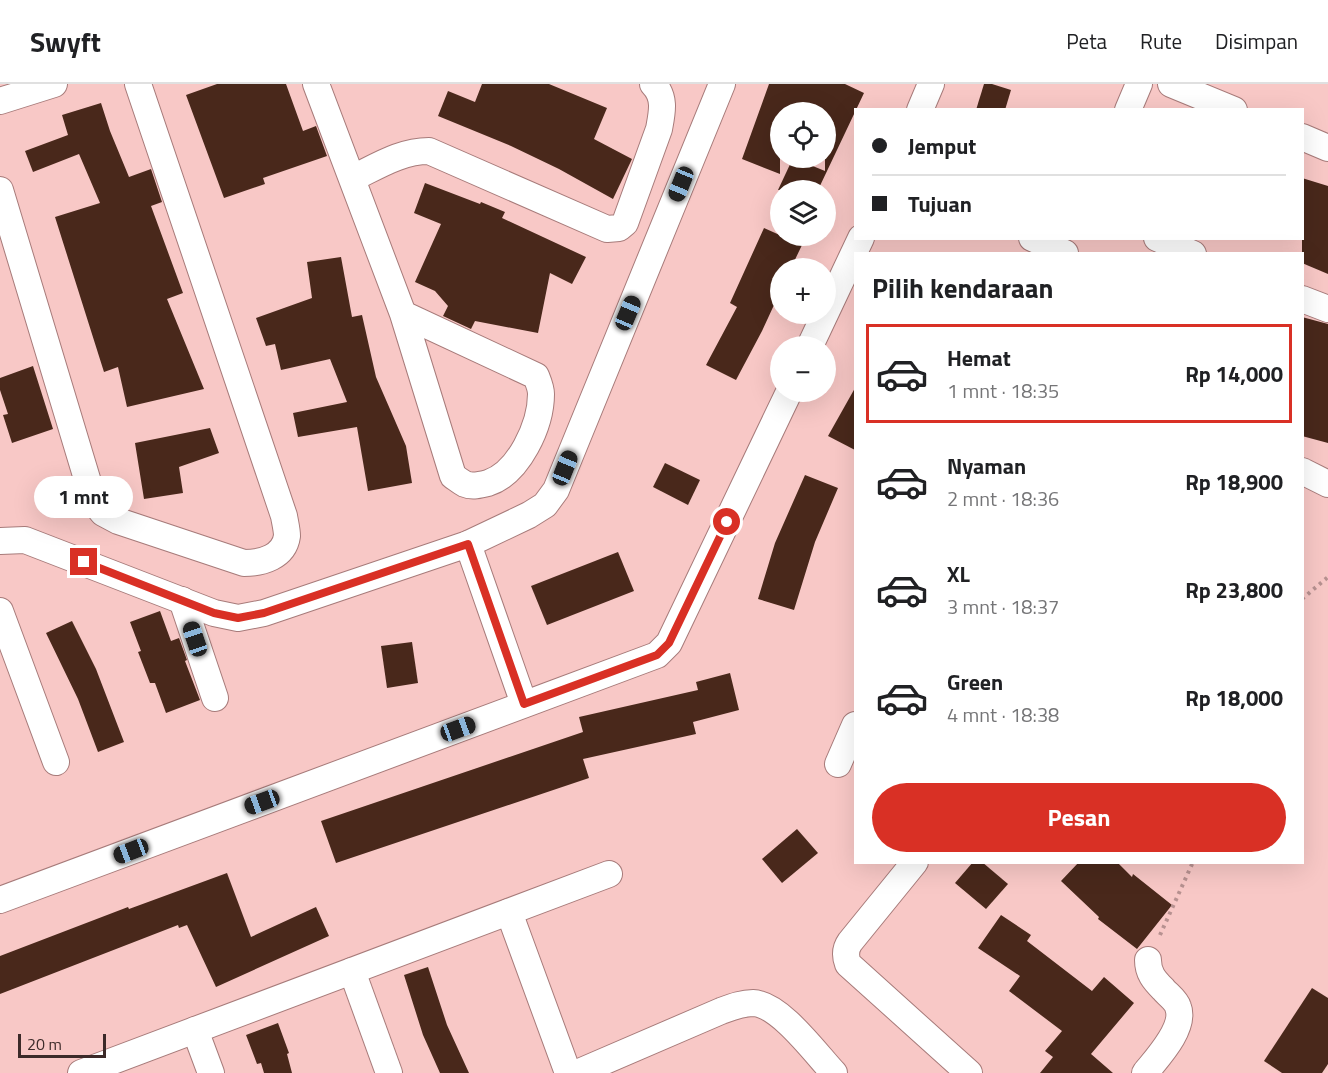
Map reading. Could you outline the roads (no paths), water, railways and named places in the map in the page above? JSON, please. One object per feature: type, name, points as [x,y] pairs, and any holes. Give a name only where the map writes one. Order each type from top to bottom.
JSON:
[{"type":"street","points":[[0,101],[54,84]]},
{"type":"street","points":[[0,190],[94,502],[104,513],[118,521],[244,563],[267,560],[278,553],[287,536],[284,516],[138,84]]},
{"type":"street","points":[[316,84],[403,314],[453,476],[465,484],[472,485],[497,480],[512,468],[532,432],[542,392],[536,376],[403,314]]},
{"type":"street","points":[[353,178],[414,151],[429,151],[607,229],[619,228],[626,223],[659,129],[662,99],[653,84]]},
{"type":"street","points":[[0,541],[25,540],[214,613],[238,618],[264,613],[468,544],[545,505],[556,490],[722,84]]},
{"type":"street","points":[[921,108],[931,84]]},
{"type":"street","points":[[1129,108],[1139,84]]},
{"type":"street","points":[[1171,84],[1229,108]]},
{"type":"street","points":[[1304,138],[1328,148]]},
{"type":"street","points":[[1036,240],[1063,252]]},
{"type":"street","points":[[1162,240],[1188,252]]},
{"type":"street","points":[[815,336],[854,253]]},
{"type":"street","points":[[1304,300],[1328,309]]},
{"type":"street","points":[[0,900],[657,655],[669,643],[784,402]]},
{"type":"street","points":[[1304,472],[1328,484]]},
{"type":"street","points":[[468,544],[524,704]]},
{"type":"street","points":[[182,600],[215,698]]},
{"type":"street","points":[[0,611],[56,762]]},
{"type":"street","points":[[838,764],[854,727]]},
{"type":"street","points":[[913,864],[847,946],[846,958],[848,964],[969,1073]]},
{"type":"street","points":[[81,1073],[609,874]]},
{"type":"street","points":[[509,912],[568,1073]]},
{"type":"street","points":[[1145,1073],[1175,1033],[1180,1018],[1178,1005],[1154,980],[1148,970],[1148,960]]},
{"type":"street","points":[[352,971],[389,1073]]},
{"type":"street","points":[[578,1073],[736,1005],[755,1003],[779,1015],[834,1073]]},
{"type":"street","points":[[195,1030],[211,1073]]}]
